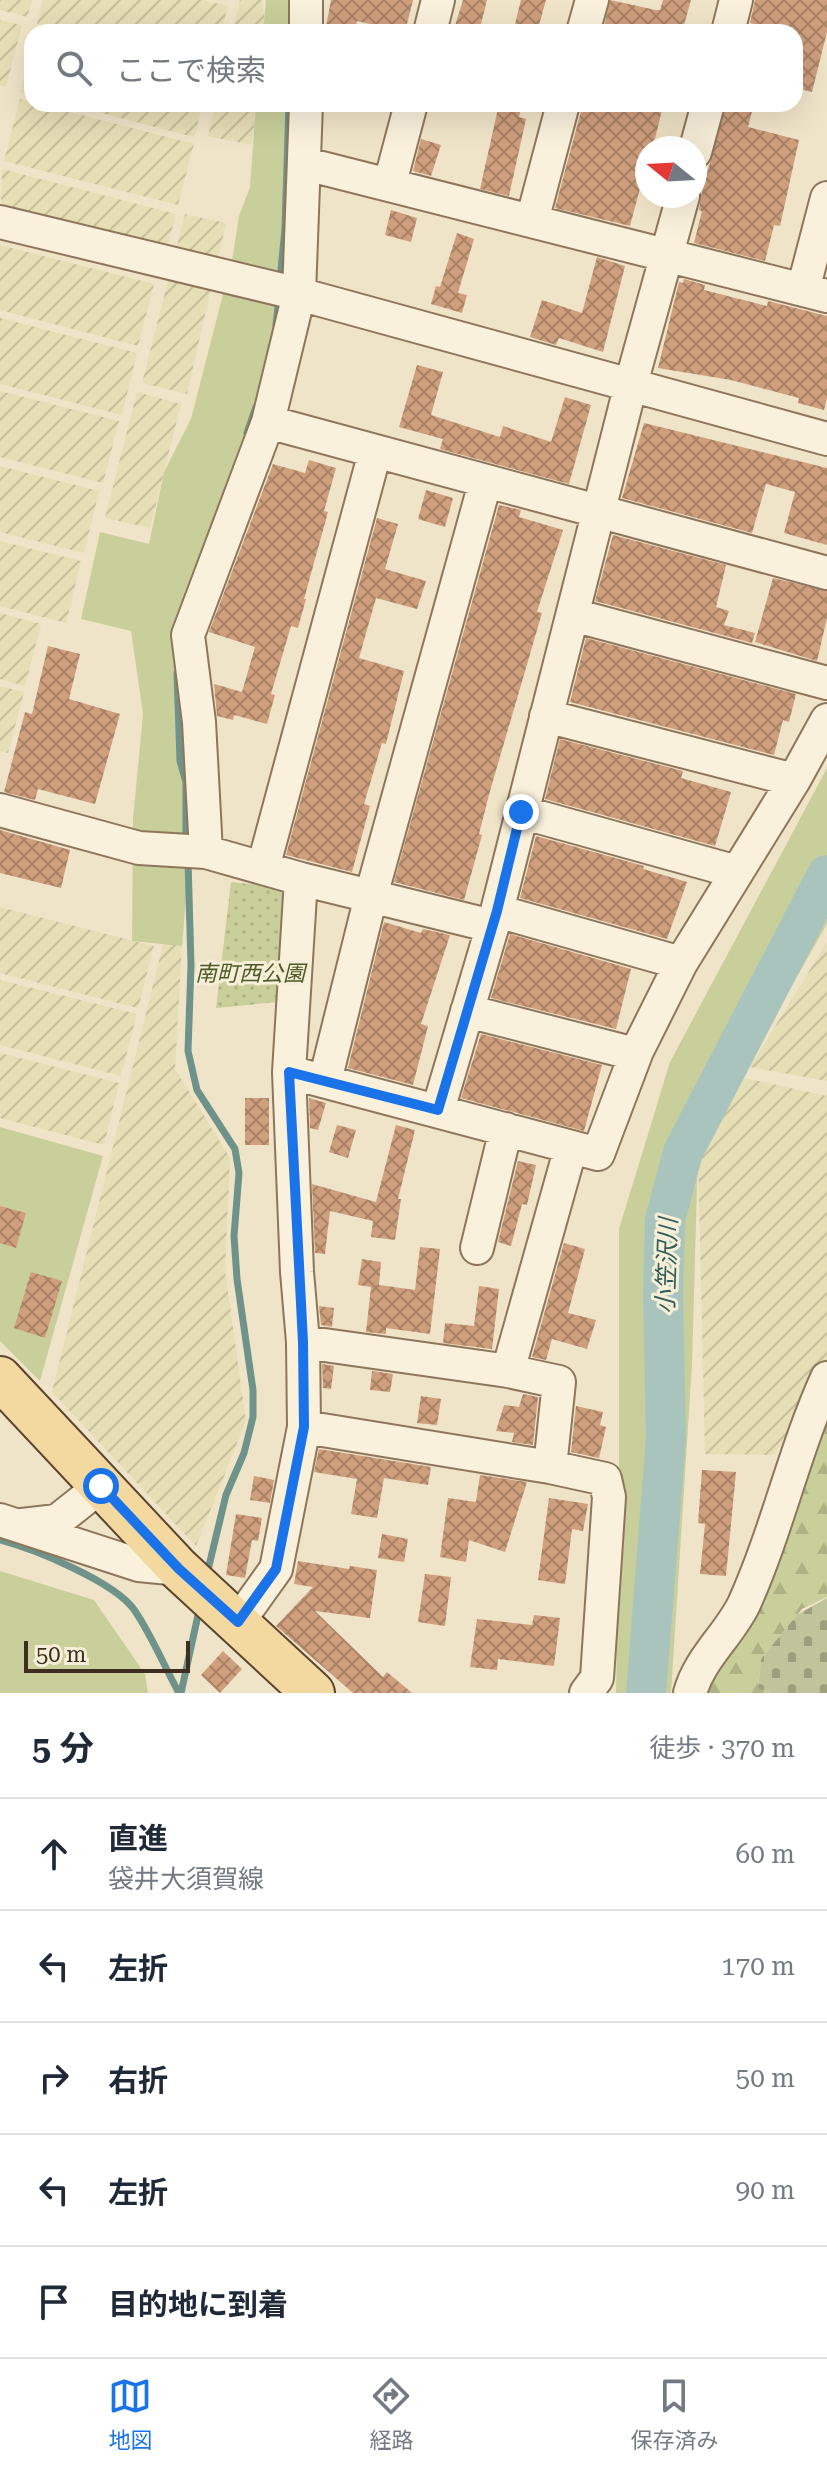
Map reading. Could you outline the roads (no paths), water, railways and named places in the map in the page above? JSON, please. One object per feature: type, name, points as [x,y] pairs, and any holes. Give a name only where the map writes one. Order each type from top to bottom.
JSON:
[{"type":"main road","points":[[0,1378],[179,1569],[313,1693]]},
{"type":"street","points":[[306,0],[306,24]]},
{"type":"street","points":[[432,24],[438,0]]},
{"type":"street","points":[[585,24],[592,0]]},
{"type":"street","points":[[730,24],[736,0]]},
{"type":"street","points":[[206,852],[199,722],[188,635],[268,422],[299,294],[306,112]]},
{"type":"street","points":[[390,183],[409,112]]},
{"type":"street","points":[[532,221],[561,112]]},
{"type":"street","points":[[699,136],[706,112]]},
{"type":"street","points":[[306,164],[815,293],[827,198]]},
{"type":"street","points":[[438,1110],[494,919],[601,511],[631,384],[680,208]]},
{"type":"street","points":[[0,222],[299,294],[827,439]]},
{"type":"street","points":[[268,422],[827,573]]},
{"type":"street","points":[[263,868],[375,452]]},
{"type":"street","points":[[325,1081],[371,896],[485,483]]},
{"type":"street","points":[[573,615],[827,683]]},
{"type":"street","points":[[546,716],[794,780]]},
{"type":"street","points":[[289,1072],[598,1154],[635,1054],[681,963],[794,780],[827,720]]},
{"type":"street","points":[[0,810],[139,848],[206,852],[371,896],[494,919],[681,963]]},
{"type":"street","points":[[521,812],[737,872]]},
{"type":"street","points":[[238,1622],[276,1569],[304,1427],[303,1342],[289,1072],[301,879]]},
{"type":"street","points":[[467,1011],[635,1054]]},
{"type":"street","points":[[477,1248],[506,1129]]},
{"type":"street","points":[[508,1371],[571,1147]]},
{"type":"street","points":[[303,1342],[508,1371],[559,1382],[550,1467]]},
{"type":"street","points":[[690,1693],[712,1649],[742,1608],[763,1558],[809,1418],[827,1378]]},
{"type":"street","points":[[304,1427],[550,1467],[605,1479],[609,1497],[597,1678],[586,1693]]},
{"type":"street","points":[[11,1522],[57,1521],[101,1486]]},
{"type":"street","points":[[11,1522],[139,1565],[179,1569]]},
{"type":"waterway","points":[[280,281],[289,112]]},
{"type":"waterway","points":[[276,325],[279,298]]},
{"type":"waterway","points":[[247,433],[256,407]]},
{"type":"waterway","points":[[177,673],[180,761],[186,782],[186,844]]},
{"type":"waterway","points":[[188,860],[191,965],[188,1051],[197,1090],[235,1149],[239,1173],[234,1236],[237,1279],[253,1390],[253,1417],[244,1453],[226,1495],[207,1574]]},
{"type":"waterway","name":"小笠沢川","points":[[646,1693],[666,1438],[665,1220],[683,1152],[827,875]]},
{"type":"waterway","points":[[0,1540],[73,1568],[125,1600],[147,1631],[179,1693]]},
{"type":"waterway","points":[[181,1693],[200,1606]]},
{"type":"park label","name":"南町西公園","points":[[250,973]]}]
